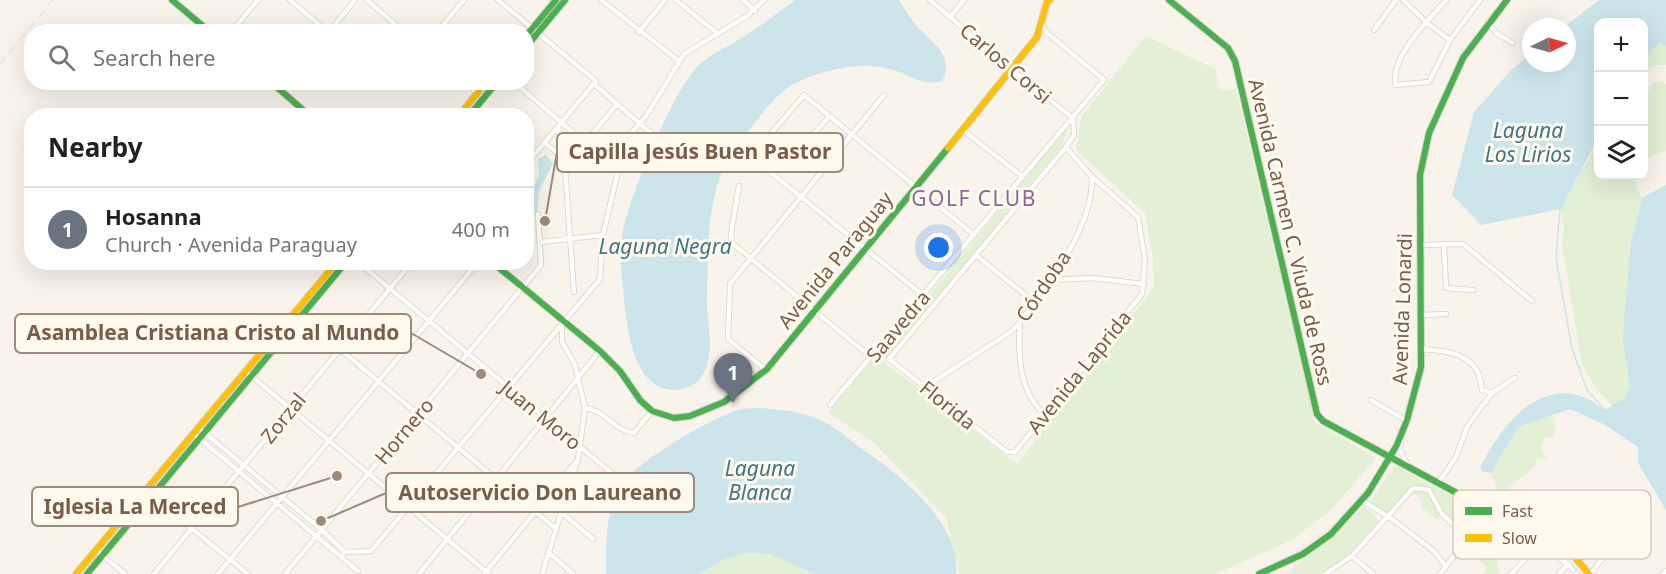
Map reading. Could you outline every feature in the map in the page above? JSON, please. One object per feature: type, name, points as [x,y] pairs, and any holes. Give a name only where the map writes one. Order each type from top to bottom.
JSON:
[{"type":"street","points":[[172,0],[200,24]]},
{"type":"street","points":[[238,24],[258,0]]},
{"type":"street","points":[[290,0],[318,24]]},
{"type":"street","points":[[334,24],[354,0]]},
{"type":"street","points":[[367,0],[395,24]]},
{"type":"street","points":[[444,24],[464,0]]},
{"type":"street","points":[[498,0],[526,24]]},
{"type":"street","points":[[535,32],[556,0]]},
{"type":"street","points":[[535,32],[565,0]]},
{"type":"street","points":[[601,0],[679,61]]},
{"type":"street","points":[[639,32],[665,0]]},
{"type":"street","points":[[675,0],[718,33]]},
{"type":"street","points":[[743,0],[755,10]]},
{"type":"street","points":[[608,160],[639,123],[684,54],[755,10],[764,0]]},
{"type":"street","name":"Carlos Corsi","points":[[930,0],[1012,70],[1073,118]]},
{"type":"street","points":[[951,16],[964,0]]},
{"type":"street","name":"Avenida Carmen C. Viuda de Ross","points":[[1169,0],[1228,48],[1235,61],[1317,414],[1323,421],[1453,490]]},
{"type":"street","points":[[1374,30],[1396,0]]},
{"type":"street","points":[[1403,0],[1427,23],[1450,40]]},
{"type":"street","points":[[1446,0],[1404,49],[1394,79],[1396,84],[1400,86],[1429,82],[1450,40],[1480,0]]},
{"type":"street","name":"Avenida Lonardi","points":[[1259,574],[1311,549],[1336,528],[1361,500],[1392,457],[1418,388],[1421,315],[1420,175],[1429,133],[1463,58],[1488,22],[1507,0]]},
{"type":"street","name":"Avenida Paraguay","points":[[651,412],[662,417],[677,417],[695,415],[712,409],[766,370],[1012,70],[1037,37],[1048,1]]},
{"type":"street","points":[[1488,22],[1496,33],[1513,43]]},
{"type":"street","name":"Saavedra","points":[[830,405],[872,358],[1104,80],[1046,32],[1042,23]]},
{"type":"street","points":[[535,32],[652,134]]},
{"type":"street","points":[[534,155],[595,82]]},
{"type":"street","points":[[474,90],[484,98]]},
{"type":"street","points":[[465,108],[479,90]]},
{"type":"street","points":[[476,108],[490,90]]},
{"type":"street","points":[[197,437],[315,537],[343,554],[371,551],[600,279],[603,236],[618,171],[608,160],[524,90]]},
{"type":"street","points":[[282,92],[301,108]]},
{"type":"street","points":[[751,157],[804,95],[974,235]]},
{"type":"street","points":[[766,370],[728,339],[730,284],[884,95]]},
{"type":"street","points":[[586,142],[617,104]]},
{"type":"street","points":[[789,161],[829,117]]},
{"type":"street","name":"Saavedra","points":[[889,359],[1066,147],[1074,129],[1073,118]]},
{"type":"street","points":[[558,127],[574,292]]},
{"type":"street","points":[[963,130],[1023,177]]},
{"type":"street","points":[[544,142],[562,157]]},
{"type":"street","points":[[1051,280],[1093,278],[1144,284],[1145,260],[1138,217],[1092,177],[1066,147]]},
{"type":"street","points":[[744,151],[924,296]]},
{"type":"street","name":"Córdoba","points":[[925,387],[1012,331],[1020,322],[1069,252],[1092,195],[1092,177]]},
{"type":"street","points":[[739,186],[731,233],[732,243],[872,358]]},
{"type":"street","name":"Hornero","points":[[285,574],[541,265],[538,214]]},
{"type":"street","points":[[541,242],[603,236]]},
{"type":"street","points":[[1444,244],[1446,288],[1473,290]]},
{"type":"street","points":[[1421,245],[1463,244],[1532,301]]},
{"type":"street","points":[[976,256],[1034,302]]},
{"type":"street","points":[[249,374],[295,312],[330,270]]},
{"type":"street","points":[[87,574],[152,496],[202,430],[249,374],[302,317],[340,270]]},
{"type":"street","name":"Juan Moro","points":[[367,270],[546,421],[614,475]]},
{"type":"street","name":"Zorzal","points":[[154,574],[405,270]]},
{"type":"street","points":[[218,574],[471,270]]},
{"type":"street","points":[[502,270],[616,366],[651,412],[634,434],[625,433],[594,409],[585,408]]},
{"type":"street","name":"Avenida Laprida","points":[[1006,452],[1015,452],[1142,294],[1144,284]]},
{"type":"street","points":[[295,312],[556,529]]},
{"type":"street","points":[[1421,315],[1446,314]]},
{"type":"street","points":[[1020,322],[1018,353],[1023,381],[1037,407],[1045,415]]},
{"type":"street","points":[[542,574],[579,459],[585,408],[574,365],[565,350],[563,323]]},
{"type":"street","points":[[1420,349],[1441,350],[1462,357],[1477,370],[1482,390],[1492,393]]},
{"type":"street","points":[[419,574],[546,421],[599,352]]},
{"type":"street","name":"Florida","points":[[889,359],[1006,452]]},
{"type":"street","points":[[249,374],[487,573],[579,459]]},
{"type":"street","points":[[1439,482],[1456,457],[1467,427],[1492,393],[1515,378]]},
{"type":"street","points":[[1371,400],[1407,421]]},
{"type":"street","points":[[202,430],[322,530],[358,571]]},
{"type":"street","points":[[1402,433],[1400,449],[1408,466]]},
{"type":"street","points":[[76,574],[145,491],[197,437]]},
{"type":"street","points":[[1327,574],[1352,556],[1413,488],[1424,489],[1431,493],[1442,514],[1453,524]]},
{"type":"street","points":[[145,491],[248,574]]},
{"type":"street","points":[[1361,500],[1435,552],[1446,567]]},
{"type":"street","points":[[561,512],[593,539]]},
{"type":"street","points":[[96,550],[125,574]]},
{"type":"street","points":[[548,552],[573,574]]},
{"type":"street","points":[[1352,556],[1373,574]]},
{"type":"street","points":[[1440,574],[1453,558]]},
{"type":"street","points":[[1511,574],[1525,559]]},
{"type":"street","points":[[1560,559],[1573,570]]},
{"type":"street","name":"Avenida Carmen C. Viuda de Ross","points":[[1576,559],[1589,574]]},
{"type":"street","points":[[1589,574],[1602,559]]},
{"type":"street","points":[[1560,574],[1568,564]]},
{"type":"green space","points":[[1146,36],[1215,69],[1220,91],[1236,89],[1315,422],[1376,458],[1332,509],[1290,541],[1215,574],[960,574],[946,517],[872,441],[828,413],[876,356],[1017,464],[1154,287],[1153,260],[1145,213],[1076,150],[1081,117]]},
{"type":"green space","points":[[1659,43],[1666,46],[1666,65],[1648,68],[1648,55]]},
{"type":"green space","points":[[1660,81],[1666,84],[1666,151],[1648,157],[1648,93],[1652,83]]},
{"type":"green space","points":[[1068,127],[1062,146],[888,358],[881,353]]},
{"type":"green space","points":[[1594,150],[1594,180],[1633,180],[1642,198],[1631,243],[1630,386],[1625,398],[1613,407],[1596,388],[1582,364],[1562,244],[1564,229],[1560,209]]},
{"type":"green space","points":[[1553,415],[1556,429],[1553,437],[1545,437],[1541,448],[1547,458],[1537,459],[1534,467],[1505,490],[1498,490],[1491,473],[1518,427]]},
{"type":"green space","points":[[1395,465],[1453,497],[1453,523],[1442,513],[1437,520],[1420,506],[1422,502],[1414,493],[1385,516],[1369,503]]},
{"type":"green space","points":[[1364,506],[1380,521],[1349,554],[1320,574],[1286,574],[1338,531]]},
{"type":"green space","points":[[745,553],[770,554],[815,574],[699,574],[722,560]]},
{"type":"green space","points":[[1478,559],[1500,559],[1497,562],[1499,574],[1483,574],[1487,568]]},
{"type":"water","name":"Laguna Negra","points":[[795,0],[899,0],[915,24],[944,56],[946,63],[942,81],[928,82],[878,67],[841,68],[794,84],[770,104],[729,159],[717,186],[710,226],[707,303],[710,348],[705,371],[695,384],[686,388],[675,390],[661,387],[650,380],[635,356],[625,312],[621,244],[624,227],[640,178],[677,97],[700,64],[753,31]]},
{"type":"water","name":"Laguna Los Lirios","points":[[1599,0],[1666,0],[1666,46],[1659,43],[1648,55],[1648,18],[1594,18],[1594,146],[1561,209],[1481,225],[1452,195],[1474,112],[1511,70],[1522,61],[1522,72],[1576,72],[1576,18]]},
{"type":"water","points":[[546,155],[553,163],[539,191],[537,211],[534,214],[534,186],[539,176],[538,159]]},
{"type":"water","points":[[1666,185],[1666,510],[1638,463],[1638,447],[1605,425],[1570,409],[1518,427],[1491,473],[1484,472],[1480,468],[1497,439],[1519,413],[1533,403],[1547,396],[1564,393],[1584,397],[1605,410],[1625,398],[1630,386],[1623,341],[1631,243],[1642,198]]},
{"type":"water","name":"Laguna Blanca","points":[[761,408],[800,413],[823,421],[907,484],[937,517],[948,535],[955,554],[956,574],[815,574],[770,554],[746,553],[722,560],[699,574],[606,574],[606,541],[611,509],[619,488],[626,478],[656,454],[714,420],[742,409]]},
{"type":"waterway","points":[[1560,209],[1556,258],[1572,349],[1587,390],[1605,410]]},
{"type":"waterway","points":[[1568,562],[1581,574]]},
{"type":"railway","points":[[33,24],[53,0]]},
{"type":"railway","points":[[0,64],[24,35]]},
{"type":"traffic: fast","points":[[172,0],[200,24]]},
{"type":"traffic: fast","points":[[534,26],[556,0]]},
{"type":"traffic: fast","points":[[534,37],[565,0]]},
{"type":"traffic: fast","points":[[1169,0],[1228,48],[1235,61],[1317,414],[1323,421],[1453,491]]},
{"type":"traffic: fast","points":[[1259,574],[1303,554],[1331,534],[1368,493],[1397,445],[1407,420],[1421,367],[1420,175],[1429,133],[1463,58],[1507,0]]},
{"type":"traffic: fast","points":[[280,90],[301,108]]},
{"type":"traffic: fast","points":[[476,108],[490,90]]},
{"type":"traffic: fast","points":[[502,270],[600,351],[620,371],[640,400],[652,411],[674,418],[690,416],[724,402],[767,369],[948,148]]},
{"type":"traffic: fast","points":[[87,574],[339,270]]},
{"type":"traffic: slow","points":[[948,148],[1037,37],[1047,2],[1050,0]]},
{"type":"traffic: slow","points":[[465,108],[480,90]]},
{"type":"traffic: slow","points":[[76,574],[330,270]]},
{"type":"traffic: slow","points":[[1576,559],[1589,574]]},
{"type":"place","name":"Capilla Jesús Buen Pastor","points":[[545,221]]},
{"type":"place","name":"Asamblea Cristiana Cristo al Mundo","points":[[481,374]]},
{"type":"place","name":"Hosanna","points":[[733,403]]},
{"type":"place","name":"Iglesia La Merced","points":[[337,476]]},
{"type":"place","name":"Autoservicio Don Laureano","points":[[321,521]]},
{"type":"district","name":"GOLF CLUB","points":[[974,198]]}]
